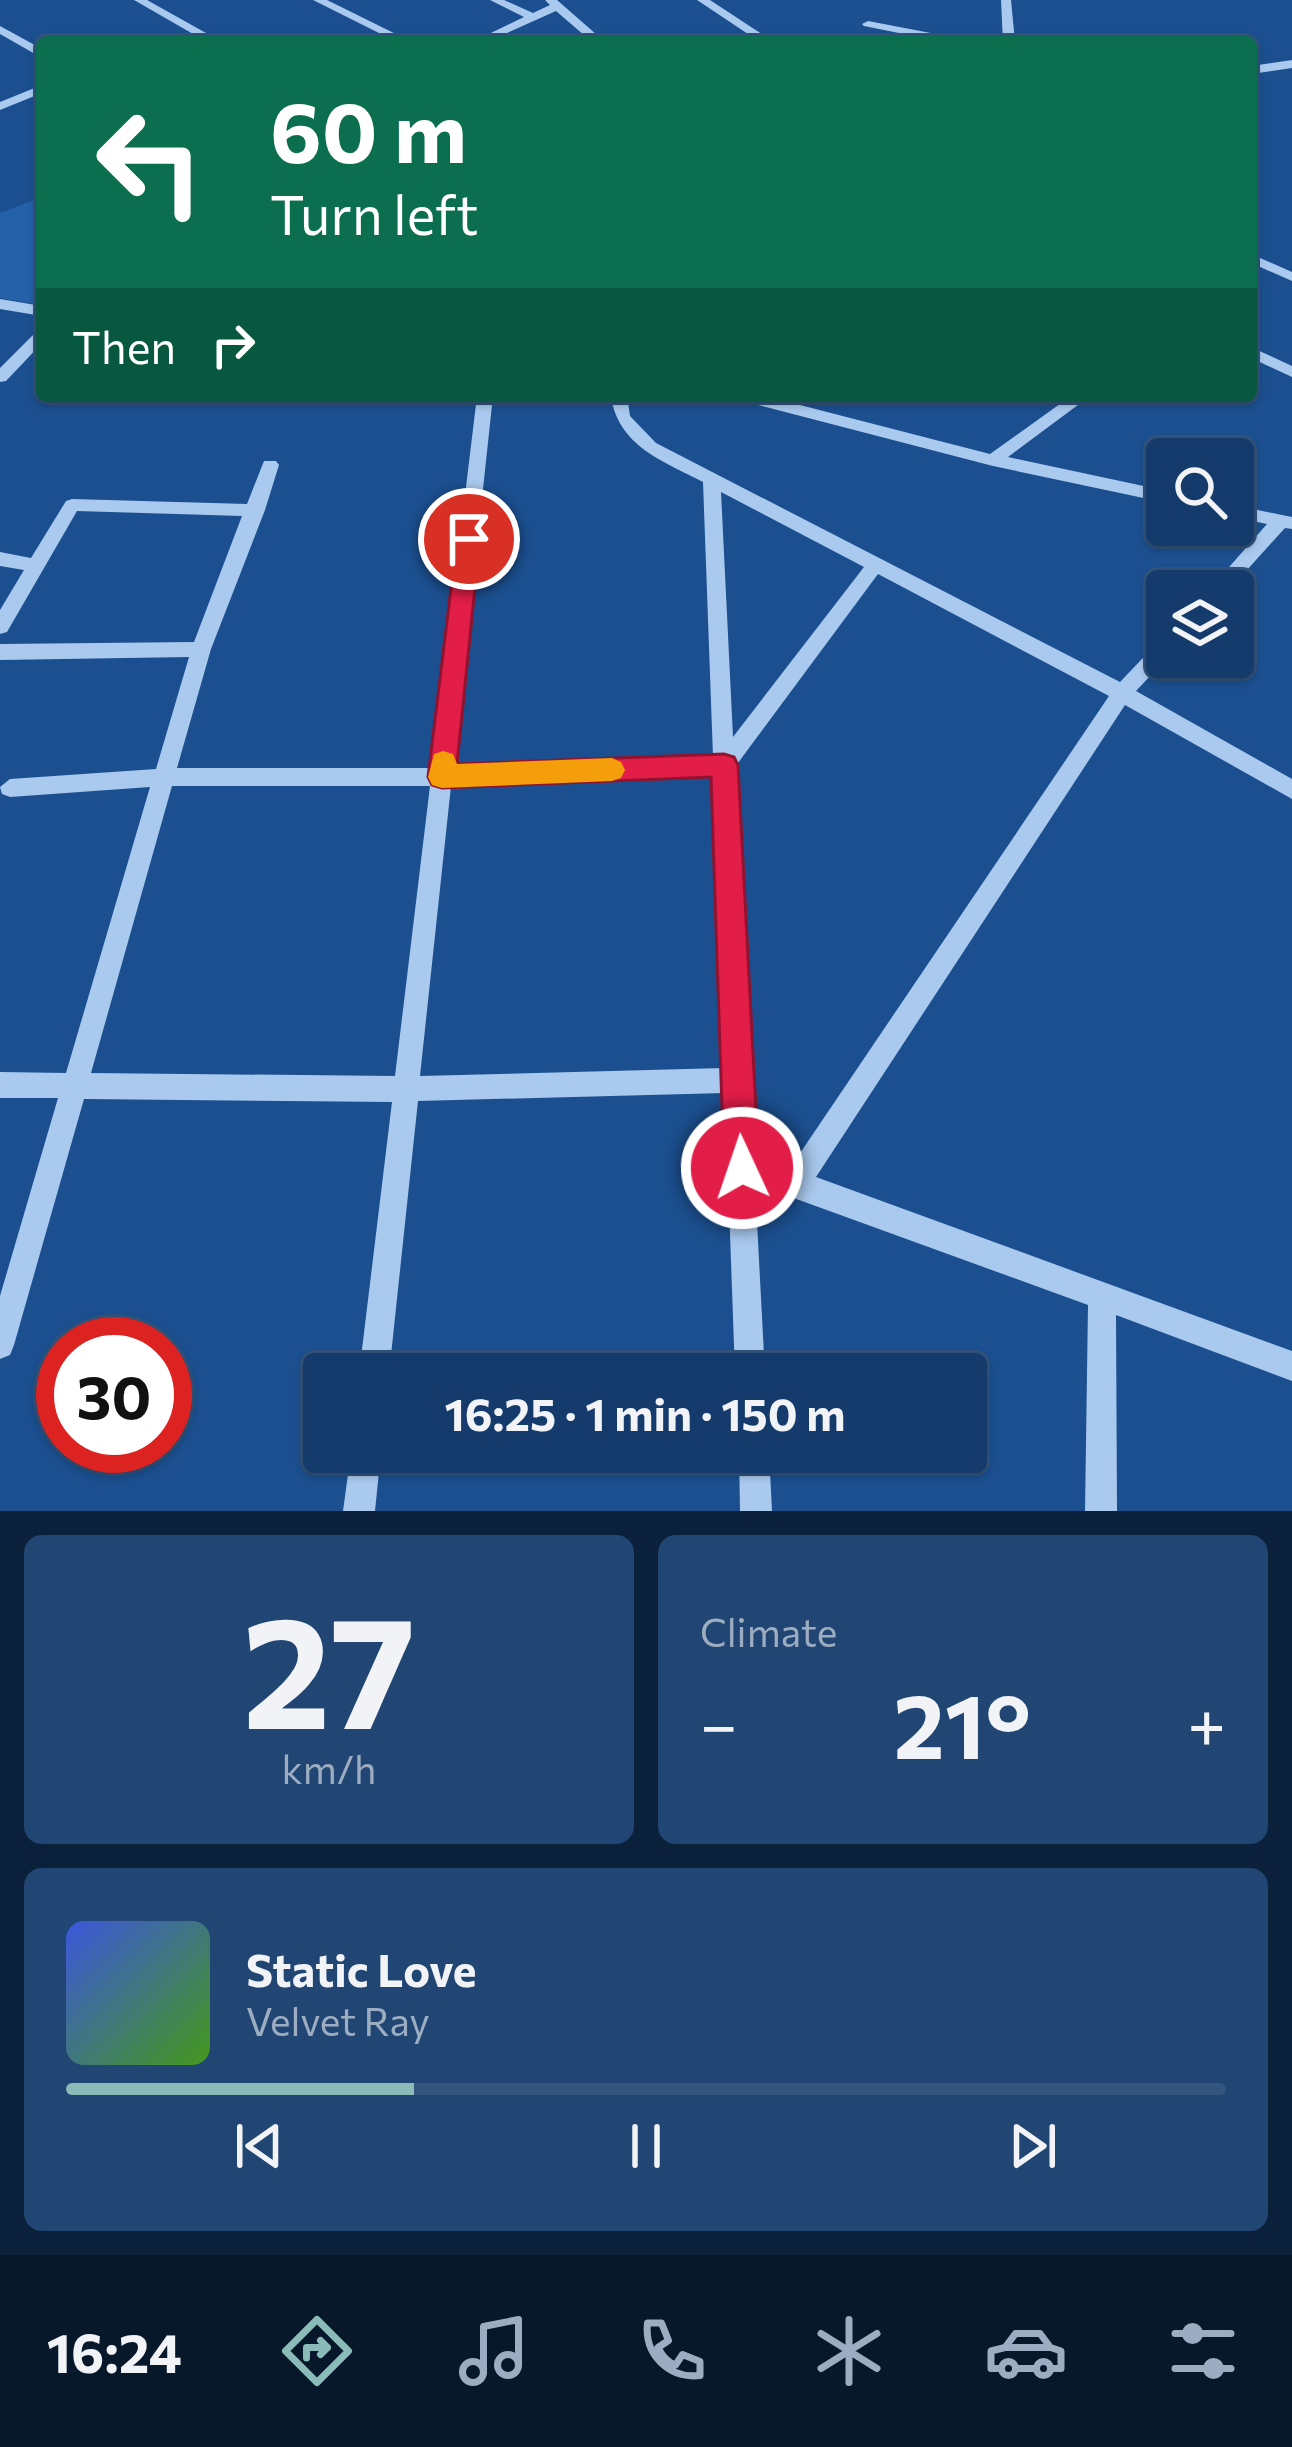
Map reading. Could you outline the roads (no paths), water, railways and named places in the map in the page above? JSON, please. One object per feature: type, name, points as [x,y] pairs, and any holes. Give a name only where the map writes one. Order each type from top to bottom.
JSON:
[{"type":"street","points":[[318,0],[393,36]]},
{"type":"street","points":[[495,0],[532,16]]},
{"type":"street","points":[[702,0],[759,36]]},
{"type":"street","points":[[1006,0],[1009,36]]},
{"type":"street","points":[[150,2],[206,36]]},
{"type":"street","points":[[490,36],[553,3],[592,36]]},
{"type":"street","points":[[868,24],[931,36]]},
{"type":"street","points":[[0,29],[36,50]]},
{"type":"street","points":[[1257,69],[1292,64]]},
{"type":"street","points":[[0,106],[36,91]]},
{"type":"street","points":[[1257,261],[1292,277]]},
{"type":"street","points":[[0,304],[36,310]]},
{"type":"street","points":[[0,377],[36,340]]},
{"type":"street","points":[[1257,355],[1292,372]]},
{"type":"street","points":[[376,1353],[484,402]]},
{"type":"street","points":[[620,402],[622,417],[650,447],[1122,694],[1292,790]]},
{"type":"street","points":[[796,402],[993,460],[1146,493]]},
{"type":"street","points":[[993,460],[1068,402]]},
{"type":"street","points":[[0,1346],[201,649],[270,465]]},
{"type":"street","points":[[712,479],[749,1353]]},
{"type":"street","points":[[0,627],[72,505],[256,510]]},
{"type":"street","points":[[1254,515],[1287,522]]},
{"type":"street","points":[[1238,570],[1287,522]]},
{"type":"street","points":[[0,559],[36,566]]},
{"type":"street","points":[[724,765],[875,565]]},
{"type":"street","points":[[0,652],[201,649]]},
{"type":"street","points":[[796,1183],[1122,694],[1146,668]]},
{"type":"street","points":[[10,788],[166,777],[442,777],[724,765]]},
{"type":"street","points":[[0,1085],[406,1089],[738,1080]]},
{"type":"street","points":[[742,1168],[796,1183],[1292,1366]]},
{"type":"street","points":[[1101,1511],[1102,1295]]},
{"type":"street","points":[[359,1511],[363,1473]]},
{"type":"street","points":[[755,1473],[756,1511]]}]
